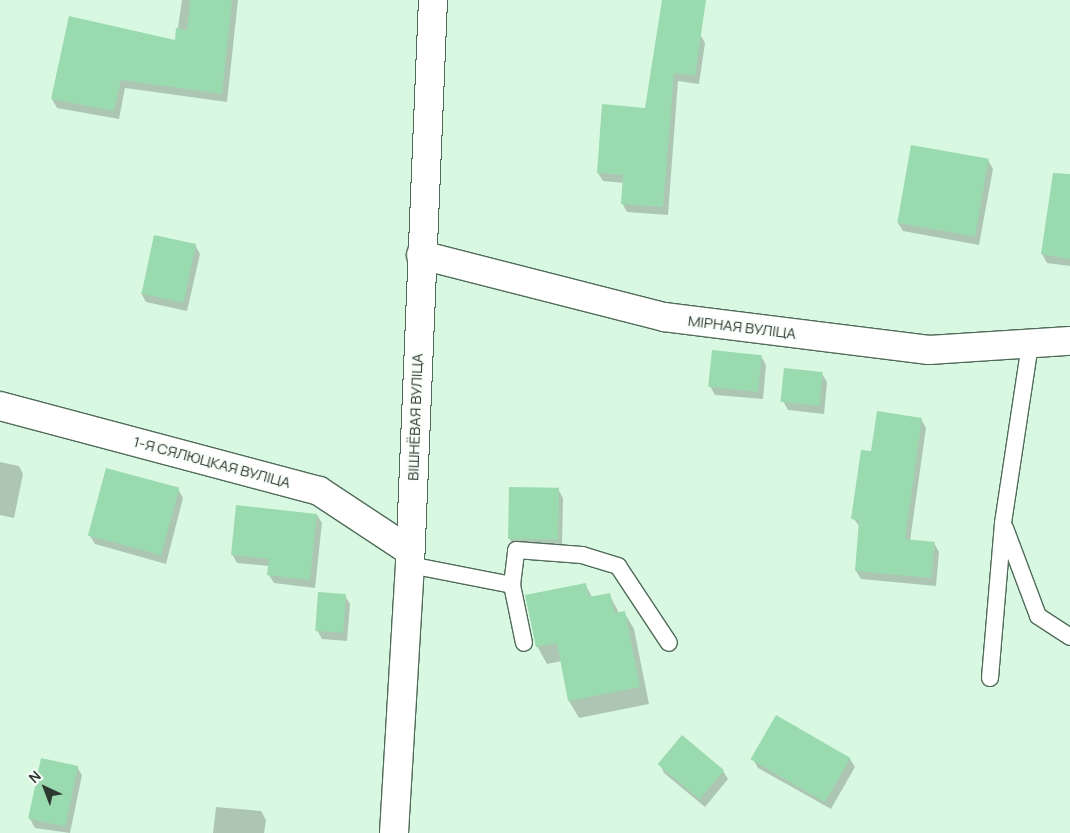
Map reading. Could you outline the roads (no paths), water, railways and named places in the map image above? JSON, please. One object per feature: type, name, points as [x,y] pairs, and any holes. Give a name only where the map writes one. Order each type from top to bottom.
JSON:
[{"type":"street","name":"ВІШНЁВАЯ ВУЛІЦА","points":[[394,833],[410,558],[433,0]]},
{"type":"street","name":"МІРНАЯ ВУЛІЦА","points":[[421,255],[664,317],[929,350],[1070,341]]},
{"type":"street","name":"1-Я СЯЛЮЦКАЯ ВУЛІЦА","points":[[0,406],[319,491],[410,558]]},
{"type":"lane","points":[[990,678],[1003,523],[1030,344]]},
{"type":"lane","points":[[1003,523],[1038,616],[1070,638]]},
{"type":"lane","points":[[524,642],[512,585],[516,550],[582,556],[618,566],[669,643]]},
{"type":"lane","points":[[410,558],[512,585]]}]
